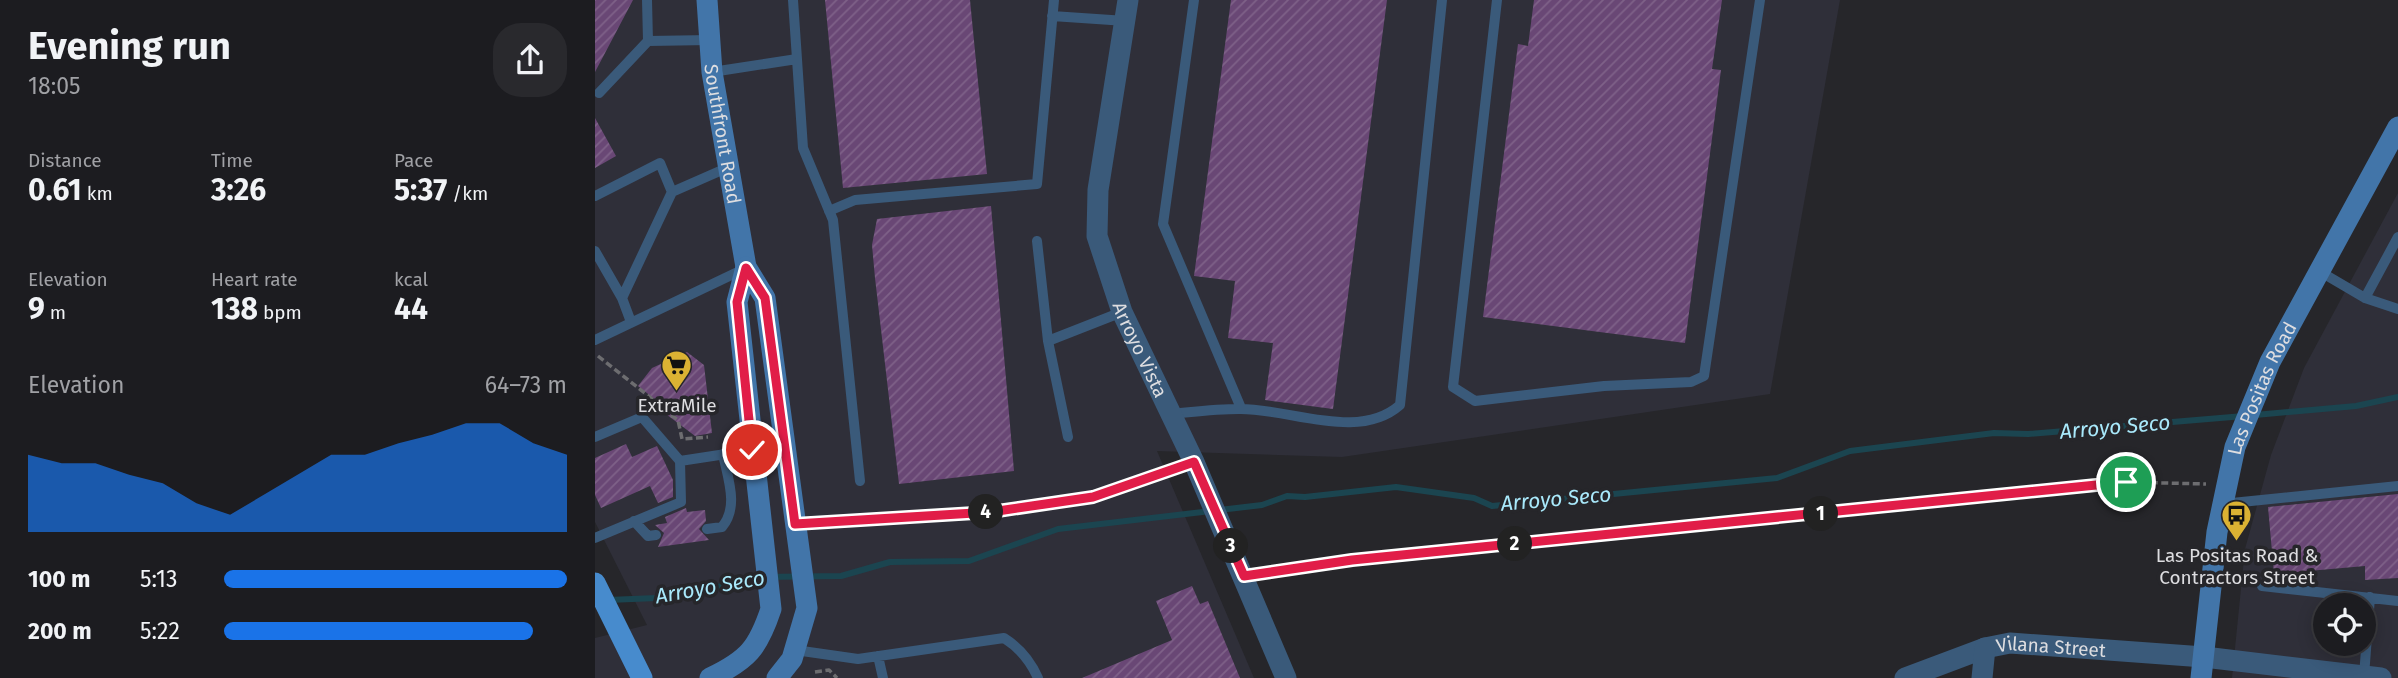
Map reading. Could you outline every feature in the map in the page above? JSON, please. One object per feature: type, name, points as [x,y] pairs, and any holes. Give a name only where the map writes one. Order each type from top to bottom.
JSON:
[{"type":"main road","points":[[595,583],[642,678]]},
{"type":"street","name":"Southfront Road","points":[[707,0],[712,72],[746,268],[765,298],[807,608],[795,650],[777,678]]},
{"type":"street","name":"Arroyo Vista","points":[[1127,10],[1098,190],[1097,236],[1122,312],[1194,462],[1286,678]]},
{"type":"street","name":"Las Positas Road","points":[[2203,668],[2224,494],[2235,447],[2270,362],[2398,127]]},
{"type":"street","name":"Southfront Road","points":[[710,678],[747,656],[761,640],[771,609],[737,302],[746,268]]},
{"type":"street","name":"Vilana Street","points":[[1905,678],[1985,648],[2010,643],[2203,668],[2372,677]]},
{"type":"street","points":[[1982,678],[1985,648]]},
{"type":"lane","points":[[599,93],[647,41],[647,0]]},
{"type":"lane","points":[[793,0],[803,148],[834,220],[860,481]]},
{"type":"lane","points":[[829,211],[855,200],[1037,184],[1054,0]]},
{"type":"lane","points":[[1194,0],[1163,224],[1241,408]]},
{"type":"lane","points":[[1169,414],[1241,408],[1327,422],[1386,418],[1400,405],[1442,0]]},
{"type":"lane","points":[[1497,0],[1453,387],[1475,401],[1604,386],[1691,382],[1705,376],[1760,0]]},
{"type":"lane","points":[[1052,16],[1127,10]]},
{"type":"lane","points":[[647,41],[710,40]]},
{"type":"lane","points":[[712,72],[797,60]]},
{"type":"lane","points":[[595,196],[660,163],[672,192]]},
{"type":"lane","points":[[622,298],[672,192],[729,167]]},
{"type":"lane","points":[[2365,298],[2398,237]]},
{"type":"lane","points":[[1037,241],[1048,341],[1068,436]]},
{"type":"lane","points":[[595,251],[622,298],[631,322]]},
{"type":"lane","points":[[595,340],[746,268]]},
{"type":"lane","points":[[2319,271],[2365,298],[2398,309]]},
{"type":"lane","points":[[1048,341],[1122,312]]},
{"type":"lane","points":[[595,437],[642,417],[680,461],[681,502],[595,538]]},
{"type":"lane","points":[[680,461],[752,450]]},
{"type":"lane","points":[[707,529],[722,527],[730,517],[732,501],[723,454]]},
{"type":"lane","points":[[795,528],[991,512],[1093,497],[1194,462]]},
{"type":"lane","points":[[2224,494],[2398,486]]},
{"type":"lane","points":[[634,522],[648,536],[656,535]]},
{"type":"lane","points":[[2262,586],[2331,593]]},
{"type":"lane","points":[[2376,598],[2398,601]]},
{"type":"lane","points":[[795,650],[857,659],[1004,638],[1017,647],[1038,678]]},
{"type":"lane","points":[[878,656],[883,678]]},
{"type":"lane","points":[[2371,656],[2372,677]]},
{"type":"path","points":[[598,356],[656,402]]},
{"type":"path","points":[[671,415],[678,420],[682,439],[708,437]]},
{"type":"path","points":[[1241,571],[2126,482],[2224,494]]},
{"type":"path","points":[[815,672],[829,670],[837,678]]},
{"type":"shaded area","points":[[595,0],[1840,0],[1770,394],[1342,457],[1157,451],[1254,678],[595,678],[595,638],[647,625],[595,522]]},
{"type":"shaded area","points":[[2398,193],[2398,678],[2232,678],[2245,549],[2271,455],[2304,368]]},
{"type":"building","points":[[595,0],[633,0],[595,72]]},
{"type":"building","points":[[825,0],[970,0],[987,174],[843,188]]},
{"type":"building","points":[[1231,0],[1387,0],[1333,409],[1265,400],[1273,343],[1228,338],[1235,281],[1194,276]]},
{"type":"building","points":[[1534,0],[1722,0],[1712,69],[1721,70],[1685,343],[1483,317],[1518,44],[1528,46]]},
{"type":"building","points":[[595,118],[616,156],[595,168]]},
{"type":"building","points":[[991,206],[1014,471],[899,484],[872,245],[877,219]]},
{"type":"building","name":"ExtraMile","points":[[687,352],[704,365],[712,433],[695,436],[654,405],[657,401],[638,386],[652,368]]},
{"type":"building","points":[[626,444],[632,457],[657,446],[673,480],[673,497],[658,503],[650,486],[601,508],[595,495],[595,458]]},
{"type":"building","points":[[2398,494],[2398,578],[2365,580],[2365,566],[2274,574],[2268,507]]},
{"type":"building","points":[[686,508],[687,512],[705,510],[706,521],[699,529],[709,540],[658,547],[664,533],[655,525],[667,523],[665,517]]},
{"type":"building","points":[[1192,586],[1200,604],[1208,601],[1240,678],[1082,678],[1172,640],[1156,601]]},
{"type":"waterway","name":"Arroyo Seco","points":[[2255,415],[2356,406],[2398,397]]},
{"type":"waterway","name":"Arroyo Seco","points":[[608,600],[681,597],[755,577],[841,576],[890,562],[969,561],[1058,529],[1262,505],[1287,496],[1305,497],[1396,487],[1474,498],[1492,506],[1777,478],[1850,451],[1994,433],[2028,434],[2244,416]]},
{"type":"place","name":"ExtraMile","points":[[677,393]]},
{"type":"place","name":"Las Positas Road & Contractors Street","points":[[2237,543]]},
{"type":"route","points":[[752,450],[737,302],[746,268],[765,298],[795,524],[991,512],[1093,497],[1194,462],[1244,576],[1273,569],[1352,560],[2126,482]]}]
